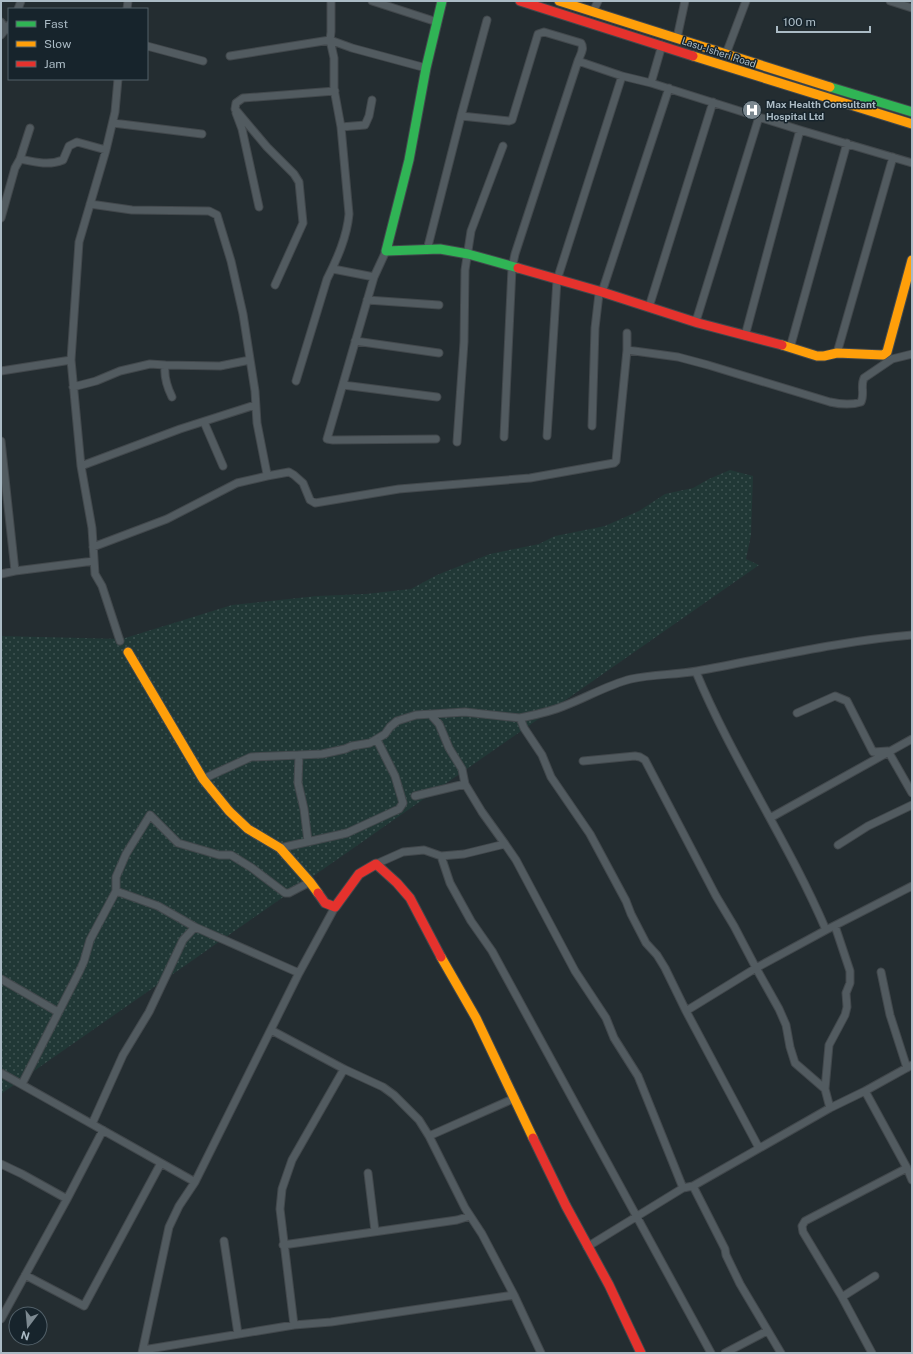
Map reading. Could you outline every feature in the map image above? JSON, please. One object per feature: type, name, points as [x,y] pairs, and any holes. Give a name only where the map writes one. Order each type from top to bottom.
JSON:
[{"type":"street","points":[[296,381],[327,278],[333,269],[348,225],[349,214],[341,127],[335,91],[334,58],[330,40],[331,1]]},
{"type":"street","points":[[372,1],[437,22]]},
{"type":"street","points":[[436,438],[330,440],[327,436],[374,277],[386,250],[409,160],[426,68],[442,1]]},
{"type":"street","name":"Lasu-Isheri Road","points":[[520,1],[912,124]]},
{"type":"street","points":[[552,12],[558,1]]},
{"type":"street","name":"Lasu-Isheri Road","points":[[558,1],[808,81],[911,110]]},
{"type":"street","points":[[593,12],[598,1]]},
{"type":"street","points":[[677,38],[685,1]]},
{"type":"street","points":[[726,54],[746,1]]},
{"type":"street","points":[[890,1],[912,8]]},
{"type":"street","points":[[427,250],[487,20]]},
{"type":"street","points":[[1,22],[5,30]]},
{"type":"street","points":[[461,116],[509,121],[512,120],[538,34],[540,32],[581,43],[583,46],[583,50],[578,61],[515,254],[512,268],[504,437]]},
{"type":"street","points":[[230,56],[330,40],[352,48],[426,68]]},
{"type":"street","points":[[650,83],[662,45]]},
{"type":"street","points":[[148,46],[203,61]]},
{"type":"street","points":[[578,61],[622,76],[669,88],[800,130],[912,163]]},
{"type":"street","points":[[547,436],[557,280],[622,76]]},
{"type":"street","points":[[118,80],[116,102],[106,150],[79,242],[71,360],[81,466],[92,528],[95,574],[102,586],[120,641]]},
{"type":"street","points":[[805,91],[808,81]]},
{"type":"street","points":[[592,426],[595,328],[599,294],[669,88]]},
{"type":"street","points":[[259,207],[242,129],[234,109],[236,103],[243,98],[335,91]]},
{"type":"street","points":[[341,127],[365,125],[369,116],[372,100]]},
{"type":"street","points":[[649,307],[713,102]]},
{"type":"street","points":[[234,109],[267,147],[294,174],[299,182],[303,223],[275,285]]},
{"type":"street","points":[[692,321],[697,318],[759,117]]},
{"type":"street","points":[[112,122],[202,134]]},
{"type":"street","points":[[1,218],[15,168],[20,159],[30,128]]},
{"type":"street","points":[[745,336],[800,130]]},
{"type":"street","points":[[20,159],[39,164],[58,163],[63,160],[69,146],[77,142],[106,150]]},
{"type":"street","points":[[790,348],[847,143]]},
{"type":"street","points":[[458,442],[464,342],[465,270],[471,231],[503,146]]},
{"type":"street","points":[[837,353],[893,157]]},
{"type":"street","points":[[90,204],[132,210],[209,211],[217,215],[231,261],[242,314],[255,391],[257,424],[267,476]]},
{"type":"street","points":[[386,250],[427,250],[440,248],[468,254],[512,268],[600,291],[692,321],[817,356],[837,353],[883,355],[887,352],[912,260]]},
{"type":"street","points":[[333,269],[374,277]]},
{"type":"street","points":[[367,300],[439,305]]},
{"type":"street","points":[[93,547],[167,519],[237,483],[289,472],[303,483],[310,500],[315,503],[399,489],[530,478],[614,463],[616,461],[627,350],[627,333]]},
{"type":"street","points":[[355,341],[439,353]]},
{"type":"street","points":[[627,350],[678,358],[708,365],[830,402],[857,404],[864,398],[862,383],[864,378],[892,359],[912,354]]},
{"type":"street","points":[[1,371],[71,360]]},
{"type":"street","points":[[73,387],[96,381],[120,371],[150,364],[220,366],[250,360]]},
{"type":"street","points":[[165,365],[165,378],[172,397]]},
{"type":"street","points":[[342,385],[437,397]]},
{"type":"street","points":[[81,466],[180,429],[255,404]]},
{"type":"street","points":[[204,422],[223,466]]},
{"type":"street","points":[[1,441],[15,571]]},
{"type":"street","points":[[1,574],[94,561]]},
{"type":"street","points":[[203,779],[251,757],[322,754],[370,743],[385,734],[397,721],[416,715],[465,712],[520,718],[563,707],[610,686],[632,679],[665,674],[696,672],[810,650],[912,635]]},
{"type":"street","points":[[128,652],[203,779],[243,825],[280,848],[310,882],[325,903],[335,907]]},
{"type":"street","points":[[696,672],[748,778],[814,902],[826,930]]},
{"type":"street","points":[[797,713],[835,696],[842,698],[846,701],[874,752],[888,751]]},
{"type":"street","points":[[431,715],[439,724],[449,748],[462,769],[466,784],[482,812],[516,860],[575,971],[606,1018],[614,1038],[638,1076],[683,1188]]},
{"type":"street","points":[[520,718],[524,728],[542,755],[551,778],[590,834],[626,901],[646,943],[658,955],[759,1148]]},
{"type":"street","points":[[770,818],[912,739]]},
{"type":"street","points":[[280,848],[347,833],[399,809],[403,803],[395,776],[377,740]]},
{"type":"street","points":[[888,751],[912,793]]},
{"type":"street","points":[[299,755],[298,783],[304,809],[308,841]]},
{"type":"street","points":[[583,761],[635,756],[645,760],[716,896],[734,926],[783,1017],[795,1063],[825,1089]]},
{"type":"street","points":[[416,796],[466,784]]},
{"type":"street","points":[[838,845],[868,826],[912,805]]},
{"type":"street","points":[[22,1084],[84,961],[90,940],[116,891],[116,877],[126,854],[150,815],[178,843],[219,855],[231,856],[252,868],[285,893],[288,893],[310,882]]},
{"type":"street","points":[[505,844],[464,854],[441,856],[424,850],[403,852],[376,864],[359,874],[335,907],[299,973],[195,1182],[176,1211],[169,1227],[142,1351],[294,1325],[331,1322],[514,1295]]},
{"type":"street","points":[[441,856],[450,883],[471,921],[492,951],[711,1353]]},
{"type":"street","points":[[376,864],[397,883],[410,898],[431,939],[486,1036],[563,1199],[587,1248],[609,1285],[641,1353]]},
{"type":"street","points":[[686,1011],[756,968],[912,886]]},
{"type":"street","points":[[116,891],[158,906],[195,927],[299,973]]},
{"type":"street","points":[[830,1108],[825,1089],[829,1045],[845,1015],[847,1007],[846,993],[850,983],[850,971],[835,926]]},
{"type":"street","points":[[92,1124],[123,1055],[134,1034],[149,1012],[183,940],[195,927]]},
{"type":"street","points":[[587,1248],[683,1188],[693,1186],[830,1108],[865,1091],[909,1066],[890,1014],[881,972]]},
{"type":"street","points":[[1,980],[58,1012]]},
{"type":"street","points":[[271,1030],[344,1069],[383,1087],[394,1095],[419,1120],[429,1136],[465,1208],[482,1234],[514,1295],[541,1353]]},
{"type":"street","points":[[294,1325],[283,1245],[280,1209],[282,1189],[292,1160],[344,1069]]},
{"type":"street","points":[[1,1073],[195,1182]]},
{"type":"street","points":[[865,1091],[912,1180]]},
{"type":"street","points":[[429,1136],[515,1098]]},
{"type":"street","points":[[1,1319],[103,1130]]},
{"type":"street","points":[[25,1275],[84,1306],[161,1163]]},
{"type":"street","points":[[1,1164],[67,1199]]},
{"type":"street","points":[[872,1353],[842,1297],[803,1232],[802,1226],[805,1221],[907,1168]]},
{"type":"street","points":[[368,1173],[375,1231]]},
{"type":"street","points":[[693,1186],[740,1284],[781,1353]]},
{"type":"street","points":[[283,1245],[457,1220],[470,1216]]},
{"type":"street","points":[[224,1241],[238,1334]]},
{"type":"street","points":[[842,1297],[875,1276]]},
{"type":"street","points":[[725,1353],[767,1331]]},
{"type":"green space","points":[[730,470],[753,476],[751,535],[746,559],[759,565],[1,1094],[1,636],[122,639],[232,605],[317,596],[366,594],[411,589],[437,575],[490,554],[539,544],[555,536],[605,526],[639,511],[665,494],[693,488]]},
{"type":"traffic: fast","points":[[442,1],[426,68],[409,160],[386,251],[440,249],[468,254],[518,268]]},
{"type":"traffic: fast","points":[[830,87],[912,112]]},
{"type":"traffic: slow","points":[[559,1],[830,87]]},
{"type":"traffic: slow","points":[[693,56],[912,124]]},
{"type":"traffic: slow","points":[[782,345],[817,356],[837,353],[883,355],[887,352],[912,260]]},
{"type":"traffic: slow","points":[[128,652],[203,779],[229,811],[248,829],[280,848],[318,893]]},
{"type":"traffic: slow","points":[[441,957],[476,1018],[533,1138]]},
{"type":"traffic: jam","points":[[520,1],[693,56]]},
{"type":"traffic: jam","points":[[518,268],[602,292],[698,323],[782,345]]},
{"type":"traffic: jam","points":[[318,893],[325,903],[335,907],[359,874],[376,864],[397,883],[410,898],[441,957]]},
{"type":"traffic: jam","points":[[533,1138],[566,1206],[609,1285],[641,1353]]},
{"type":"place","name":"Max Health Consultant Hospital Ltd","points":[[752,110]]}]
